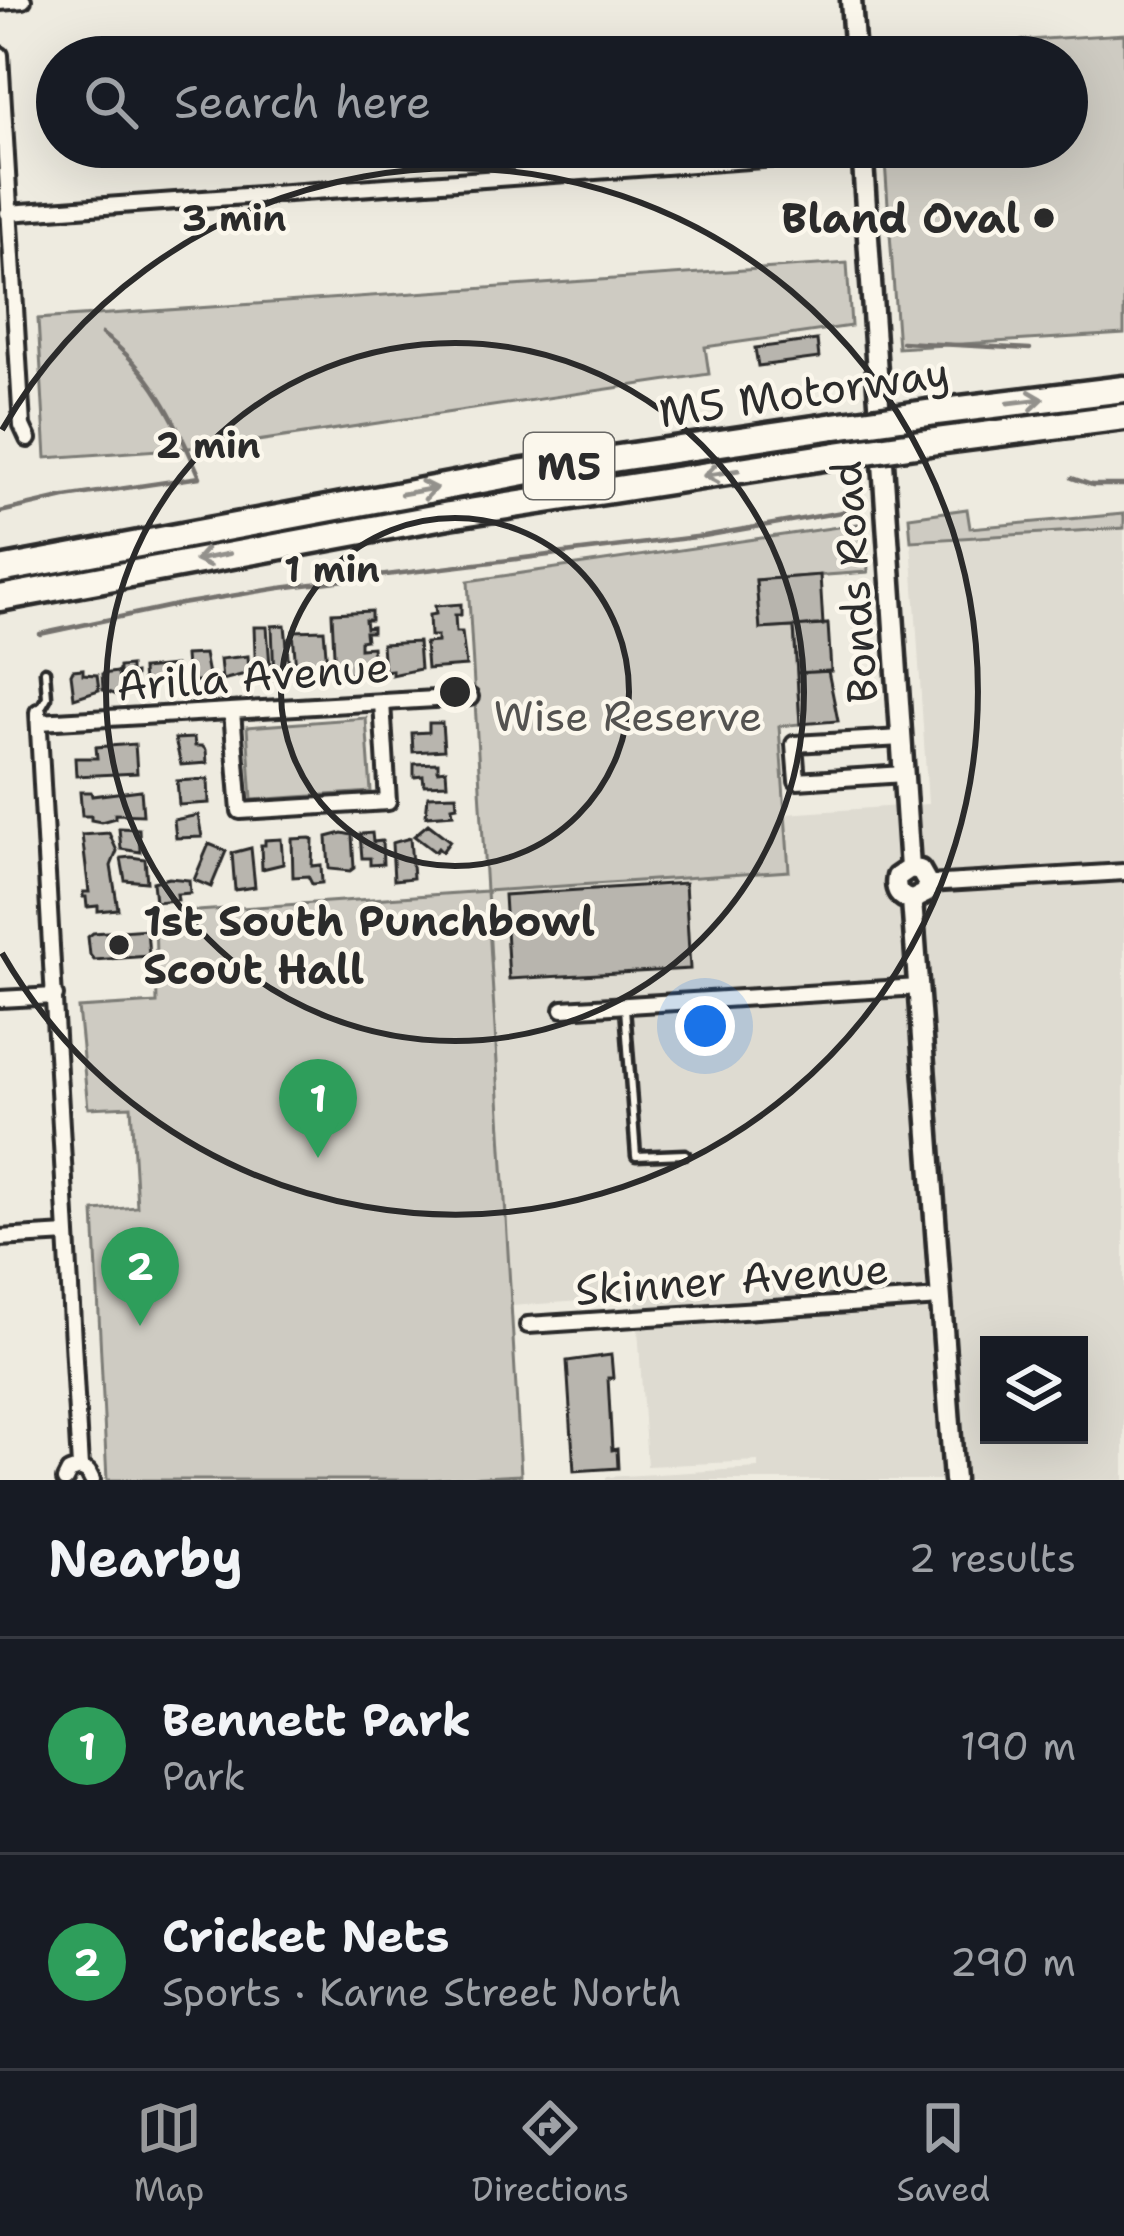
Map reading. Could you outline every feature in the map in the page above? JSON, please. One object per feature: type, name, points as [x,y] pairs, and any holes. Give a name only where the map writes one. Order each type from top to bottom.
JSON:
[{"type":"highway","name":"M5 Motorway","points":[[0,570],[524,472],[1124,389]]},
{"type":"highway","name":"M5 Motorway","points":[[0,598],[449,515],[837,455],[1124,417]]},
{"type":"highway","name":"M5","points":[[929,442],[1124,428]]},
{"type":"main road","points":[[851,0],[854,36]]},
{"type":"main road","name":"Bonds Road","points":[[863,168],[910,868]]},
{"type":"main road","points":[[910,868],[920,870],[928,884],[926,893],[913,901],[896,888],[900,873],[910,868]]},
{"type":"main road","points":[[913,901],[954,1480]]},
{"type":"street","points":[[0,2],[22,0]]},
{"type":"street","points":[[0,55],[8,213],[6,289],[22,426],[28,440]]},
{"type":"street","points":[[8,213],[618,168]]},
{"type":"street","name":"Arilla Avenue","points":[[38,717],[470,697]]},
{"type":"street","points":[[232,710],[240,811],[388,802],[382,702]]},
{"type":"street","points":[[38,717],[80,1468],[92,1480]]},
{"type":"street","points":[[902,738],[794,744],[797,781],[904,774]]},
{"type":"street","points":[[928,884],[1124,872]]},
{"type":"street","points":[[563,1009],[919,987]]},
{"type":"street","points":[[0,999],[55,996]]},
{"type":"street","points":[[0,1238],[67,1234]]},
{"type":"street","name":"Skinner Avenue","points":[[528,1325],[941,1298]]},
{"type":"street","points":[[65,1480],[69,1472],[80,1468]]},
{"type":"lane","points":[[38,717],[46,697],[45,671]]},
{"type":"lane","points":[[625,1005],[636,1156],[685,1154]]},
{"type":"shaded area","points":[[1124,528],[1124,1480],[606,1480],[758,1468],[758,1461],[647,1466],[636,1297],[511,1306],[487,891],[788,871],[785,814],[928,804],[911,541]]},
{"type":"green space","points":[[1124,34],[1124,334],[898,348],[885,168],[1088,168],[1088,36]]},
{"type":"green space","points":[[847,263],[851,326],[705,347],[709,374],[230,445],[46,458],[38,319]]},
{"type":"green space","points":[[967,509],[970,528],[1124,514],[1124,528],[911,541],[909,517]]},
{"type":"green space","name":"Wise Reserve","points":[[865,523],[868,572],[756,580],[760,629],[794,627],[800,724],[779,726],[789,871],[487,891],[521,1475],[425,1480],[107,1480],[94,1211],[137,1207],[131,1106],[88,1108],[78,1008],[157,1003],[155,914],[486,891],[468,581]]},
{"type":"green space","points":[[366,718],[371,792],[252,800],[247,727]]},
{"type":"building","points":[[817,340],[819,358],[758,366],[755,348]]},
{"type":"building","points":[[820,575],[823,625],[760,629],[756,580]]},
{"type":"building","points":[[461,604],[461,615],[455,615],[456,632],[462,632],[466,666],[427,669],[425,643],[437,642],[437,636],[430,636],[429,615],[436,614],[435,606]]},
{"type":"building","points":[[371,611],[371,620],[365,620],[372,632],[365,632],[360,648],[372,647],[374,672],[335,675],[332,613]]},
{"type":"building","points":[[828,624],[831,671],[797,673],[794,627]]},
{"type":"building","points":[[285,625],[290,678],[274,679],[272,626]]},
{"type":"building","points":[[254,627],[267,627],[271,679],[256,680]]},
{"type":"building","points":[[324,630],[327,666],[296,670],[293,631]]},
{"type":"building","points":[[418,642],[420,669],[392,675],[392,670],[384,671],[382,644]]},
{"type":"building","points":[[204,654],[209,680],[187,682],[185,655]]},
{"type":"building","points":[[248,656],[249,673],[222,680],[220,659]]},
{"type":"building","points":[[130,666],[130,674],[135,673],[135,693],[117,695],[103,690],[102,674],[117,672],[119,678],[119,667]]},
{"type":"building","points":[[175,666],[177,682],[143,684],[142,669]]},
{"type":"building","points":[[83,669],[83,674],[97,675],[99,690],[74,698],[71,674]]},
{"type":"building","points":[[828,671],[838,721],[800,724],[797,673]]},
{"type":"building","points":[[429,723],[442,723],[444,750],[413,752],[412,733],[429,732]]},
{"type":"building","points":[[194,738],[195,746],[206,750],[207,763],[181,765],[175,739]]},
{"type":"building","points":[[135,744],[137,773],[76,776],[75,758],[97,758],[96,747]]},
{"type":"building","points":[[438,763],[438,771],[446,770],[447,784],[424,785],[423,776],[414,777],[414,764]]},
{"type":"building","points":[[208,779],[209,803],[179,805],[177,781]]},
{"type":"building","points":[[141,790],[143,815],[115,814],[101,822],[82,816],[80,792],[92,796]]},
{"type":"building","points":[[141,790],[143,815],[115,814],[101,822],[82,816],[80,792],[92,796]]},
{"type":"building","points":[[456,795],[453,814],[426,816],[428,796]]},
{"type":"building","points":[[198,815],[202,837],[176,838],[174,820]]},
{"type":"building","points":[[428,824],[450,841],[442,852],[414,836]]},
{"type":"building","points":[[119,828],[139,829],[140,852],[121,849]]},
{"type":"building","points":[[109,833],[117,851],[111,866],[118,909],[98,911],[98,906],[87,907],[83,897],[83,892],[89,892],[82,835]]},
{"type":"building","points":[[372,833],[373,842],[382,841],[383,864],[370,865],[370,858],[362,858],[360,834]]},
{"type":"building","points":[[352,835],[354,868],[350,871],[329,869],[327,837]]},
{"type":"building","points":[[310,838],[312,866],[321,865],[322,883],[312,884],[308,876],[293,877],[292,839]]},
{"type":"building","points":[[410,838],[413,878],[394,880],[392,843]]},
{"type":"building","points":[[281,839],[283,864],[262,869],[261,845],[265,840]]},
{"type":"building","points":[[209,844],[226,851],[211,887],[194,880]]},
{"type":"building","points":[[251,848],[255,887],[235,890],[232,853]]},
{"type":"building","points":[[121,858],[145,859],[147,882],[125,880]]},
{"type":"building","points":[[189,880],[190,893],[177,894],[178,900],[155,902],[153,882]]},
{"type":"building","points":[[685,883],[690,969],[509,979],[504,895]]},
{"type":"building","name":"1st South Punchbowl Scout Hall","points":[[147,929],[149,956],[94,960],[90,955],[88,937],[93,933]]},
{"type":"building","points":[[611,1355],[612,1450],[617,1449],[618,1468],[574,1471],[567,1361]]},
{"type":"waterway","points":[[0,512],[200,477],[149,381],[102,334]]},
{"type":"waterway","points":[[902,342],[1030,349]]},
{"type":"waterway","points":[[1072,478],[1092,485],[1124,485]]},
{"type":"waterway","points":[[40,634],[280,588],[704,536],[859,509]]},
{"type":"place","name":"Bland Oval","points":[[1044,218]]},
{"type":"place","name":"1st South Punchbowl Scout Hall","points":[[119,945]]},
{"type":"place","name":"Bennett Park","points":[[318,1158]]},
{"type":"place","name":"Cricket Nets","points":[[140,1326]]}]
